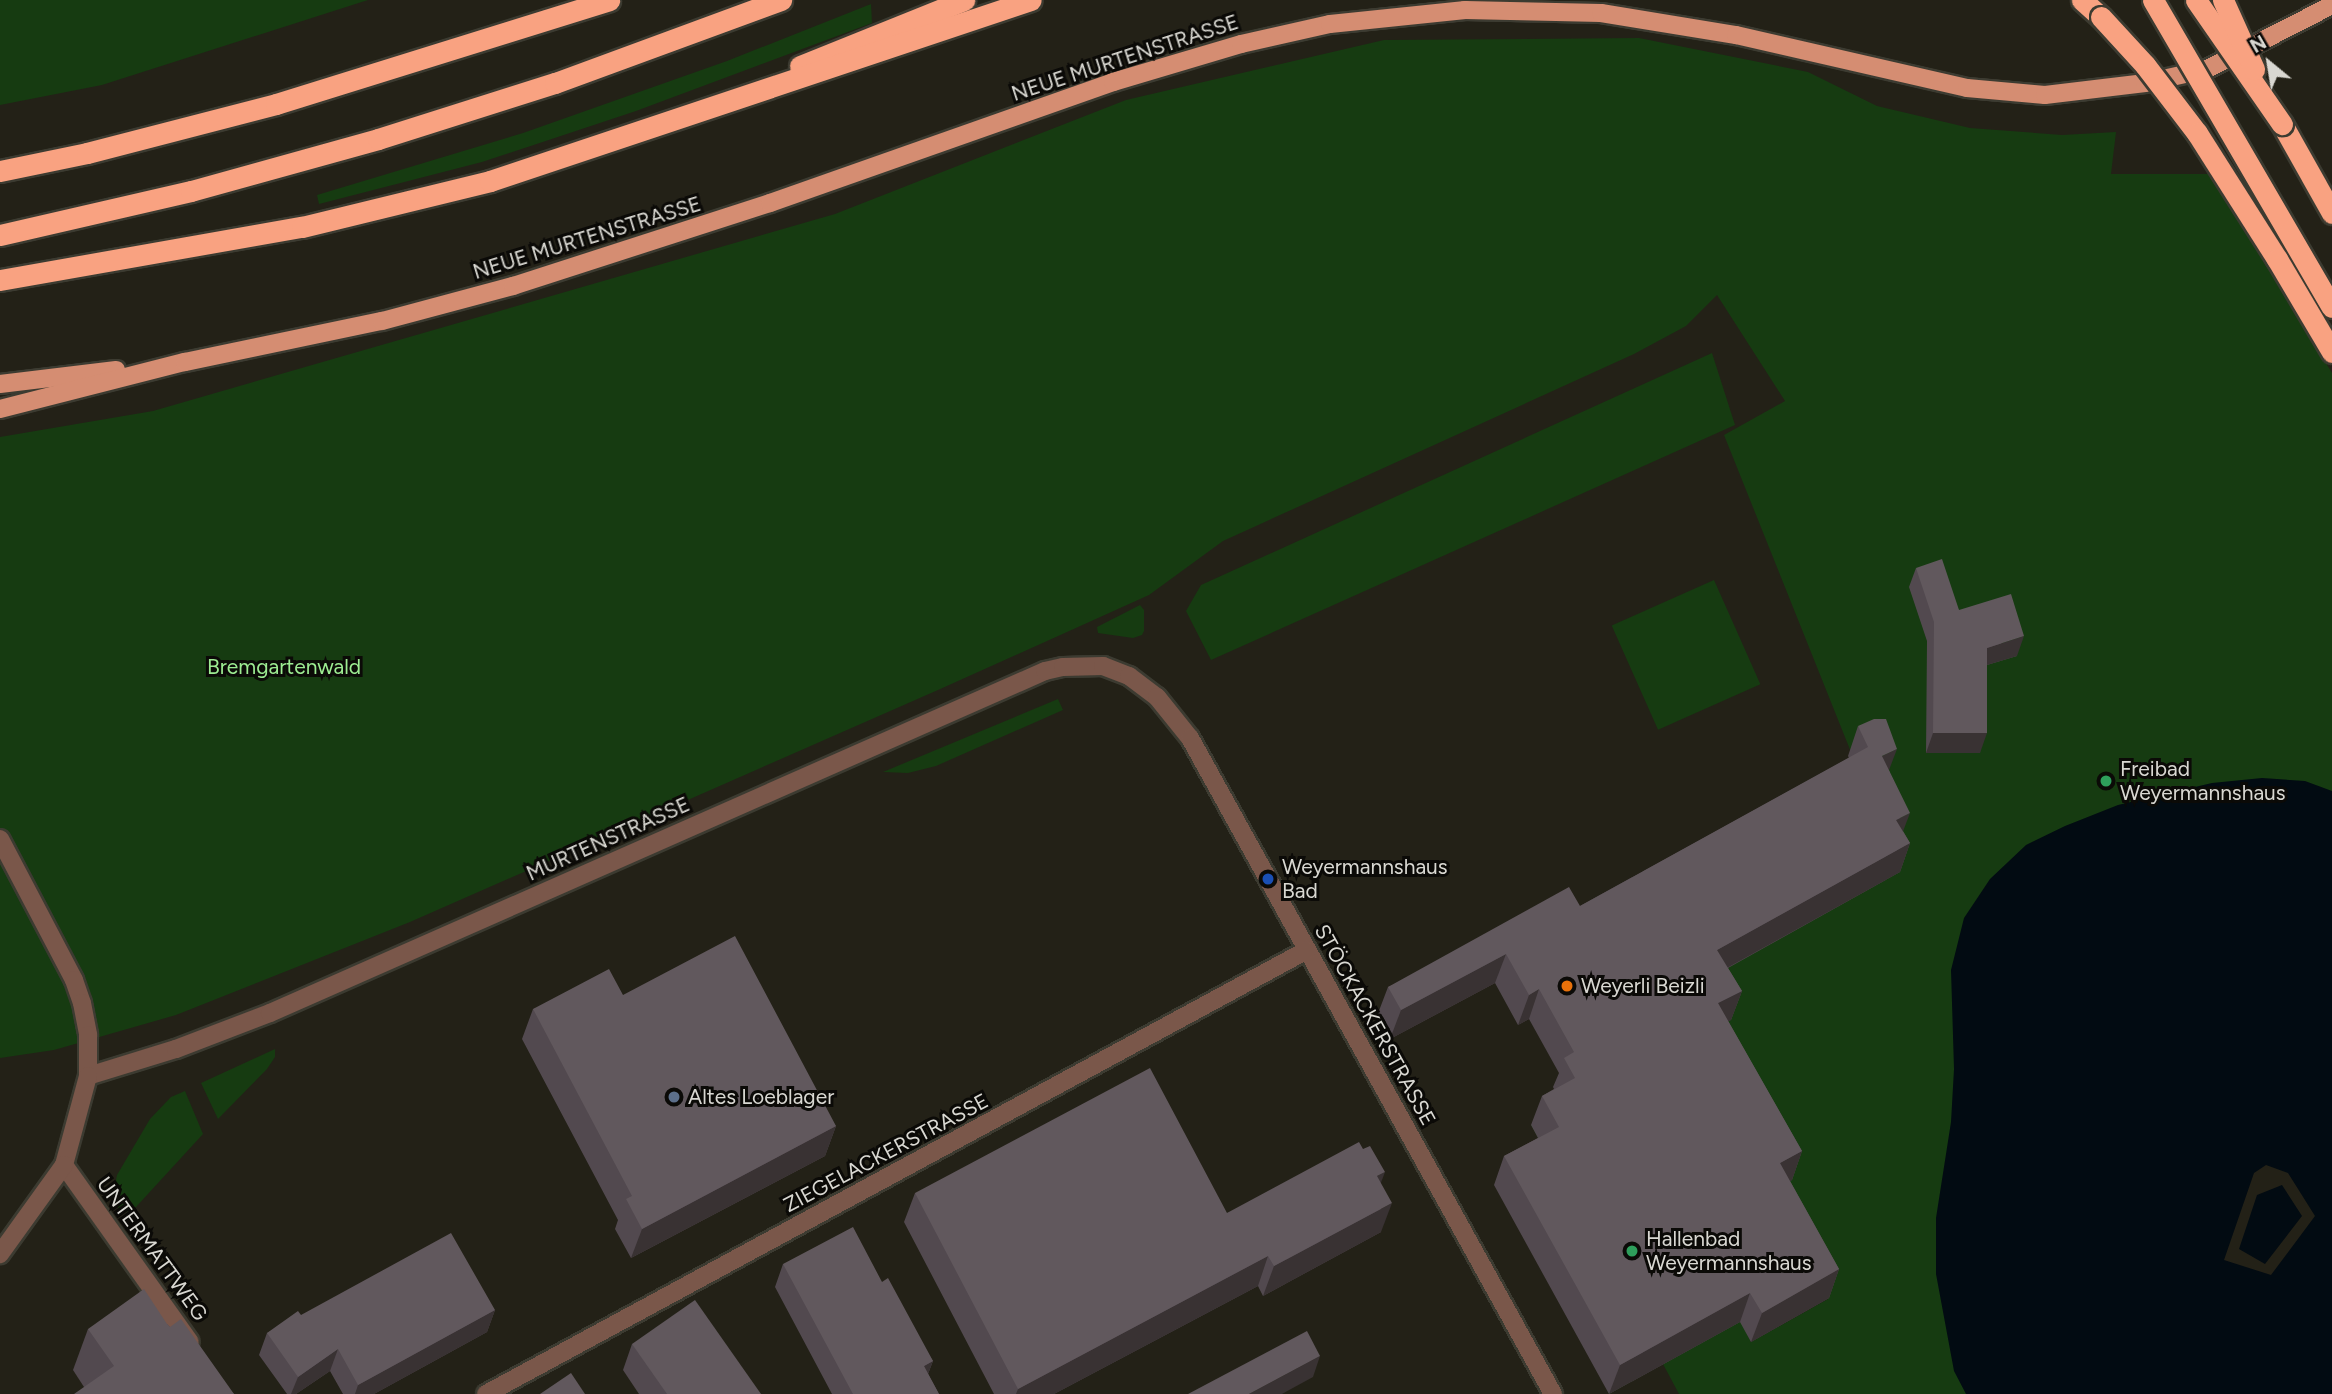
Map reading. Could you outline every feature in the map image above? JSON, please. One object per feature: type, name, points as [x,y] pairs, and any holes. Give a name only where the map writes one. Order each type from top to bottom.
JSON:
[{"type":"highway","points":[[0,171],[87,153],[276,104],[609,0]]},
{"type":"highway","points":[[0,236],[191,191],[378,139],[555,83],[782,0]]},
{"type":"highway","points":[[718,103],[845,46],[964,0]]},
{"type":"highway","points":[[0,280],[207,245],[396,206],[568,156],[718,103],[851,62],[1031,0]]},
{"type":"highway","points":[[2082,0],[2145,65],[2197,133],[2332,352]]},
{"type":"highway","points":[[2152,0],[2332,307]]},
{"type":"highway","points":[[2196,0],[2282,124]]},
{"type":"highway","points":[[2223,0],[2282,124],[2332,213]]},
{"type":"main road","name":"NEUE MURTENSTRASSE","points":[[0,409],[185,362],[382,321],[535,280],[770,204],[1155,69],[1241,44],[1364,19],[1488,9],[1601,13],[1724,33],[1967,88],[2045,95],[2145,83],[2207,69],[2332,5]]},
{"type":"main road","name":"NEUE MURTENSTRASSE","points":[[0,384],[185,362]]},
{"type":"street","name":"MURTENSTRASSE","points":[[88,1076],[176,1049],[270,1013],[1045,671],[1063,667],[1103,666],[1129,676],[1145,687]]},
{"type":"street","name":"STÖCKACKERSTRASSE","points":[[1145,687],[1175,716],[1190,738],[1553,1394]]},
{"type":"street","points":[[0,839],[78,991],[88,1035],[88,1076],[64,1165],[0,1254]]},
{"type":"street","name":"ZIEGELACKERSTRASSE","points":[[486,1394],[1307,950]]},
{"type":"street","name":"UNTERMATTWEG","points":[[64,1165],[204,1362]]},
{"type":"green space","points":[[0,0],[368,0],[102,85],[0,105]]},
{"type":"green space","points":[[871,4],[872,23],[636,111],[482,162],[319,204],[317,195],[523,133],[727,61]]},
{"type":"green space","name":"Bremgartenwald","points":[[1639,38],[1808,72],[1877,106],[1970,128],[2062,135],[2116,132],[2111,174],[2212,174],[2332,373],[2332,1394],[1679,1394],[1663,1364],[1609,1394],[1548,1156],[1531,1125],[1622,1075],[1751,1342],[1828,1299],[1785,1184],[1791,1180],[1707,979],[1899,872],[1724,435],[1785,401],[1717,295],[1686,326],[1634,354],[1223,541],[1149,595],[938,690],[410,922],[176,1015],[54,1050],[0,1058],[0,437],[153,411],[835,214],[1126,100],[1384,40]]},
{"type":"green space","points":[[1712,353],[1735,425],[1211,660],[1186,611],[1201,585]]},
{"type":"green space","points":[[1714,580],[1760,684],[1658,730],[1612,626]]},
{"type":"green space","points":[[1140,605],[1144,610],[1142,635],[1133,638],[1098,633],[1097,627]]},
{"type":"green space","points":[[1058,699],[1063,710],[936,766],[908,773],[883,772]]},
{"type":"green space","points":[[275,1049],[275,1057],[267,1069],[218,1119],[201,1083]]},
{"type":"green space","points":[[185,1091],[203,1134],[136,1207],[120,1215],[114,1190],[117,1175],[150,1119],[171,1097]]},
{"type":"shaded area","points":[[2262,778],[2305,781],[2332,791],[2332,1394],[1966,1394],[1954,1371],[1936,1274],[1936,1218],[1951,1122],[1954,1069],[1951,970],[1964,918],[1990,879],[2026,845],[2065,826],[2118,805],[2212,783]]},
{"type":"pier","points":[[2266,1165],[2288,1173],[2315,1216],[2271,1275],[2224,1260],[2254,1173]],"holes":[[[2282,1185],[2302,1216],[2265,1264],[2239,1249],[2257,1195]]]},
{"type":"building","points":[[1942,559],[1959,610],[2011,594],[2024,636],[1987,648],[1987,733],[1933,733],[1934,622],[1916,568]]},
{"type":"building","points":[[1874,719],[1886,719],[1897,749],[1882,756],[1910,813],[1896,820],[1910,843],[1717,950],[1742,991],[1718,1003],[1802,1151],[1780,1163],[1839,1269],[1762,1313],[1750,1293],[1620,1365],[1504,1156],[1559,1127],[1542,1096],[1575,1078],[1564,1058],[1574,1052],[1539,989],[1529,995],[1506,954],[1401,1010],[1388,987],[1569,887],[1580,906],[1868,747],[1858,726]]},
{"type":"building","name":"Altes Loeblager","points":[[735,936],[836,1126],[642,1229],[626,1199],[632,1196],[533,1009],[609,969],[623,995]]},
{"type":"building","points":[[1150,1068],[1227,1213],[1359,1142],[1363,1149],[1370,1146],[1385,1172],[1377,1176],[1392,1203],[1274,1266],[1268,1256],[1018,1389],[915,1193]]},
{"type":"building","points":[[853,1227],[882,1282],[888,1278],[933,1361],[924,1366],[939,1394],[853,1394],[783,1264]]},
{"type":"building","points":[[451,1233],[495,1310],[358,1385],[338,1349],[298,1377],[267,1333],[298,1311],[301,1315]]},
{"type":"building","points":[[144,1289],[170,1327],[181,1319],[234,1394],[74,1394],[114,1366],[88,1329]]},
{"type":"building","points":[[695,1300],[761,1394],[667,1394],[632,1344]]},
{"type":"building","points":[[1307,1331],[1320,1356],[1249,1394],[1188,1394]]},
{"type":"building","points":[[571,1373],[585,1394],[540,1394]]},
{"type":"place","name":"Freibad Weyermannshaus","points":[[2106,781]]},
{"type":"place","name":"Weyermannshaus Bad","points":[[1268,879]]},
{"type":"place","name":"Weyerli Beizli","points":[[1567,986]]},
{"type":"place","name":"Altes Loeblager","points":[[674,1097]]},
{"type":"place","name":"Hallenbad Weyermannshaus","points":[[1632,1251]]}]
